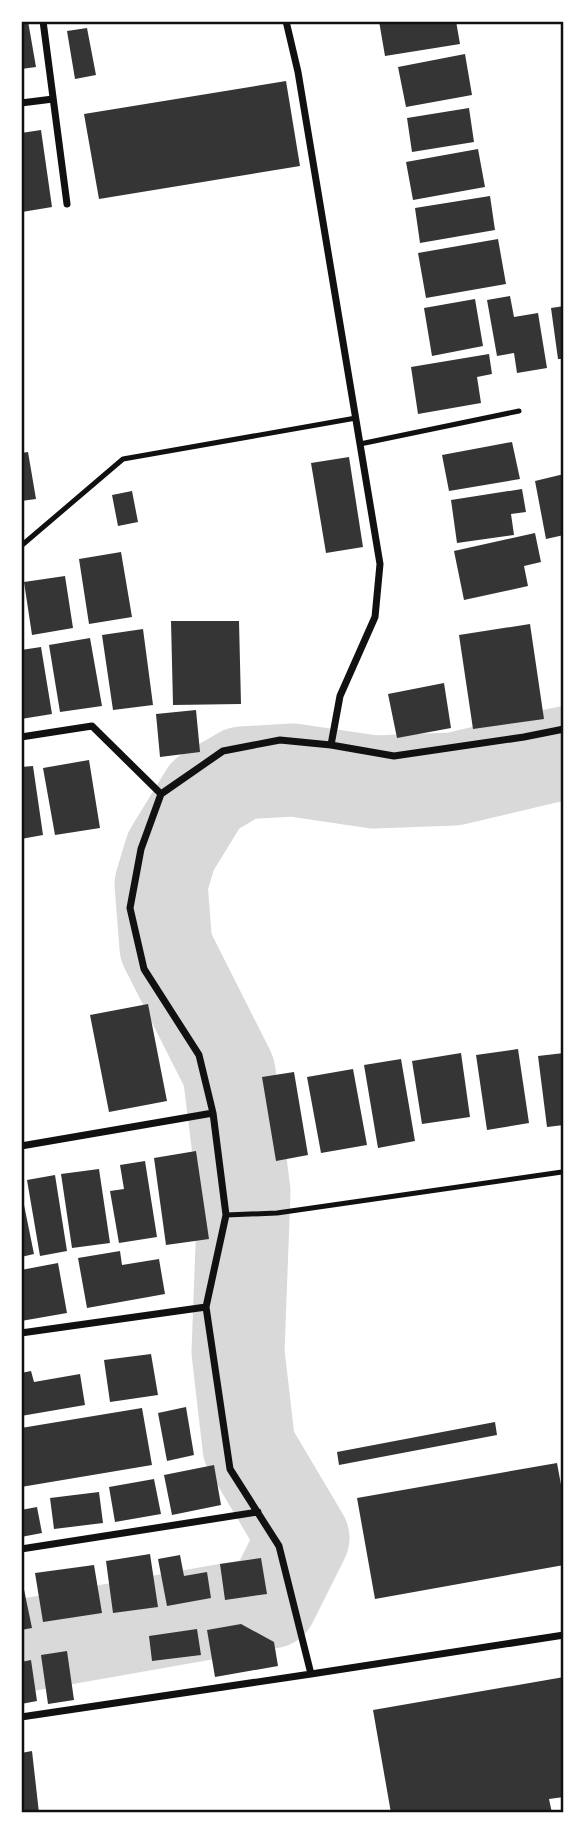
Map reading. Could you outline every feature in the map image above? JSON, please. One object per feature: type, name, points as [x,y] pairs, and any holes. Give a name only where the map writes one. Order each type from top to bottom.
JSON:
[{"type":"street","points":[[43,21],[67,204]]},
{"type":"street","points":[[286,21],[298,72],[380,564],[375,617],[340,696],[331,745]]},
{"type":"street","points":[[21,103],[53,99]]},
{"type":"street","points":[[21,737],[92,726],[162,794]]},
{"type":"street","points":[[312,1674],[279,1546],[230,1469],[206,1307],[226,1215],[213,1113],[198,1055],[144,969],[130,908],[141,849],[162,794],[223,751],[280,740],[331,745],[394,756],[564,729]]},
{"type":"street","points":[[21,1146],[213,1113]]},
{"type":"street","points":[[21,1333],[206,1307]]},
{"type":"street","points":[[21,1549],[258,1512]]},
{"type":"street","points":[[21,1717],[564,1636]]},
{"type":"lane","points":[[360,444],[519,411]]},
{"type":"lane","points":[[21,546],[123,459],[356,418]]},
{"type":"lane","points":[[226,1215],[277,1213],[562,1172]]},
{"type":"building","points":[[21,21],[28,21],[36,67],[21,69]]},
{"type":"building","points":[[379,21],[456,21],[460,44],[385,56]]},
{"type":"building","points":[[87,28],[96,75],[75,79],[67,31]]},
{"type":"building","points":[[465,54],[472,95],[406,107],[398,67]]},
{"type":"building","points":[[286,81],[300,166],[99,199],[84,114]]},
{"type":"building","points":[[469,108],[474,142],[412,152],[407,118]]},
{"type":"building","points":[[41,130],[52,207],[22,212],[21,133]]},
{"type":"building","points":[[478,149],[485,187],[413,200],[406,162]]},
{"type":"building","points":[[490,196],[495,230],[420,243],[415,208]]},
{"type":"building","points":[[498,239],[506,284],[426,298],[418,253]]},
{"type":"building","points":[[510,296],[514,317],[538,313],[547,368],[517,373],[514,353],[497,356],[487,300]]},
{"type":"building","points":[[475,299],[483,346],[432,356],[424,308]]},
{"type":"building","points":[[564,306],[564,359],[558,359],[551,308]]},
{"type":"building","points":[[489,354],[492,374],[477,377],[481,403],[418,414],[411,367]]},
{"type":"building","points":[[512,442],[520,479],[449,491],[442,455]]},
{"type":"building","points":[[28,452],[36,499],[21,501],[21,453]]},
{"type":"building","points":[[349,457],[363,547],[326,553],[311,463]]},
{"type":"building","points":[[564,474],[564,535],[546,539],[535,481]]},
{"type":"building","points":[[522,489],[526,512],[511,514],[514,535],[457,543],[451,500]]},
{"type":"building","points":[[132,491],[138,522],[118,526],[112,495]]},
{"type":"building","points":[[535,533],[541,562],[524,566],[528,586],[464,600],[454,551]]},
{"type":"building","points":[[121,552],[132,617],[89,624],[79,559]]},
{"type":"building","points":[[65,576],[73,628],[32,635],[24,582]]},
{"type":"building","points":[[171,621],[239,621],[241,704],[173,705]]},
{"type":"building","points":[[530,624],[544,719],[473,729],[459,635]]},
{"type":"building","points":[[143,629],[153,705],[113,710],[102,635]]},
{"type":"building","points":[[90,638],[102,706],[60,712],[49,645]]},
{"type":"building","points":[[41,647],[52,714],[21,719],[21,650]]},
{"type":"building","points":[[444,683],[451,728],[397,738],[388,694]]},
{"type":"building","points":[[196,710],[200,752],[160,757],[156,714]]},
{"type":"building","points":[[89,760],[100,828],[55,835],[43,768]]},
{"type":"building","points":[[33,766],[43,835],[21,839],[21,767]]},
{"type":"building","points":[[148,1004],[167,1101],[109,1112],[90,1015]]},
{"type":"building","points":[[518,1049],[529,1123],[487,1130],[476,1055]]},
{"type":"building","points":[[461,1053],[470,1117],[422,1124],[412,1061]]},
{"type":"building","points":[[564,1053],[564,1125],[547,1127],[538,1056]]},
{"type":"building","points":[[401,1059],[415,1141],[378,1148],[364,1065]]},
{"type":"building","points":[[353,1069],[367,1145],[321,1153],[307,1077]]},
{"type":"building","points":[[294,1072],[308,1155],[276,1161],[262,1077]]},
{"type":"building","points":[[196,1151],[209,1239],[166,1245],[154,1158]]},
{"type":"building","points":[[145,1161],[157,1237],[119,1243],[110,1191],[124,1189],[120,1165]]},
{"type":"building","points":[[99,1169],[110,1243],[72,1248],[61,1174]]},
{"type":"building","points":[[55,1175],[67,1251],[40,1256],[27,1180]]},
{"type":"building","points":[[21,1196],[34,1254],[21,1257]]},
{"type":"building","points":[[120,1251],[122,1265],[159,1259],[165,1294],[87,1308],[78,1258]]},
{"type":"building","points":[[58,1263],[67,1313],[21,1321],[21,1270]]},
{"type":"building","points":[[151,1354],[158,1395],[110,1402],[104,1360]]},
{"type":"building","points":[[31,1371],[34,1382],[80,1374],[85,1405],[21,1416],[21,1373]]},
{"type":"building","points":[[186,1407],[194,1455],[167,1461],[158,1413]]},
{"type":"building","points":[[142,1408],[152,1465],[21,1487],[21,1428]]},
{"type":"building","points":[[495,1422],[497,1435],[339,1465],[337,1452]]},
{"type":"building","points":[[557,1463],[564,1501],[564,1565],[375,1599],[357,1498]]},
{"type":"building","points":[[214,1465],[221,1505],[172,1515],[164,1475]]},
{"type":"building","points":[[154,1479],[161,1514],[115,1522],[109,1487]]},
{"type":"building","points":[[99,1492],[103,1523],[54,1529],[50,1498]]},
{"type":"building","points":[[37,1507],[42,1533],[21,1537],[21,1510]]},
{"type":"building","points":[[150,1554],[158,1607],[113,1613],[106,1561]]},
{"type":"building","points":[[180,1555],[184,1576],[207,1572],[211,1598],[167,1606],[158,1559]]},
{"type":"building","points":[[261,1558],[267,1594],[225,1600],[220,1564]]},
{"type":"building","points":[[94,1565],[102,1613],[43,1622],[35,1573]]},
{"type":"building","points":[[21,1575],[32,1628],[21,1630]]},
{"type":"building","points":[[241,1624],[274,1642],[278,1666],[215,1677],[207,1630]]},
{"type":"building","points":[[197,1629],[201,1655],[152,1661],[149,1636]]},
{"type":"building","points":[[67,1651],[74,1700],[48,1704],[41,1655]]},
{"type":"building","points":[[31,1660],[37,1701],[21,1704],[21,1662]]},
{"type":"building","points":[[564,1677],[564,1797],[549,1799],[552,1813],[391,1813],[373,1710]]},
{"type":"building","points":[[32,1751],[39,1813],[21,1813],[21,1753]]},
{"type":"waterway","points":[[21,1646],[271,1602],[303,1538],[249,1447],[238,1352],[244,1192],[229,1072],[166,947],[161,884],[171,851],[206,794],[242,773],[293,770],[374,782],[454,779],[564,753]]}]
